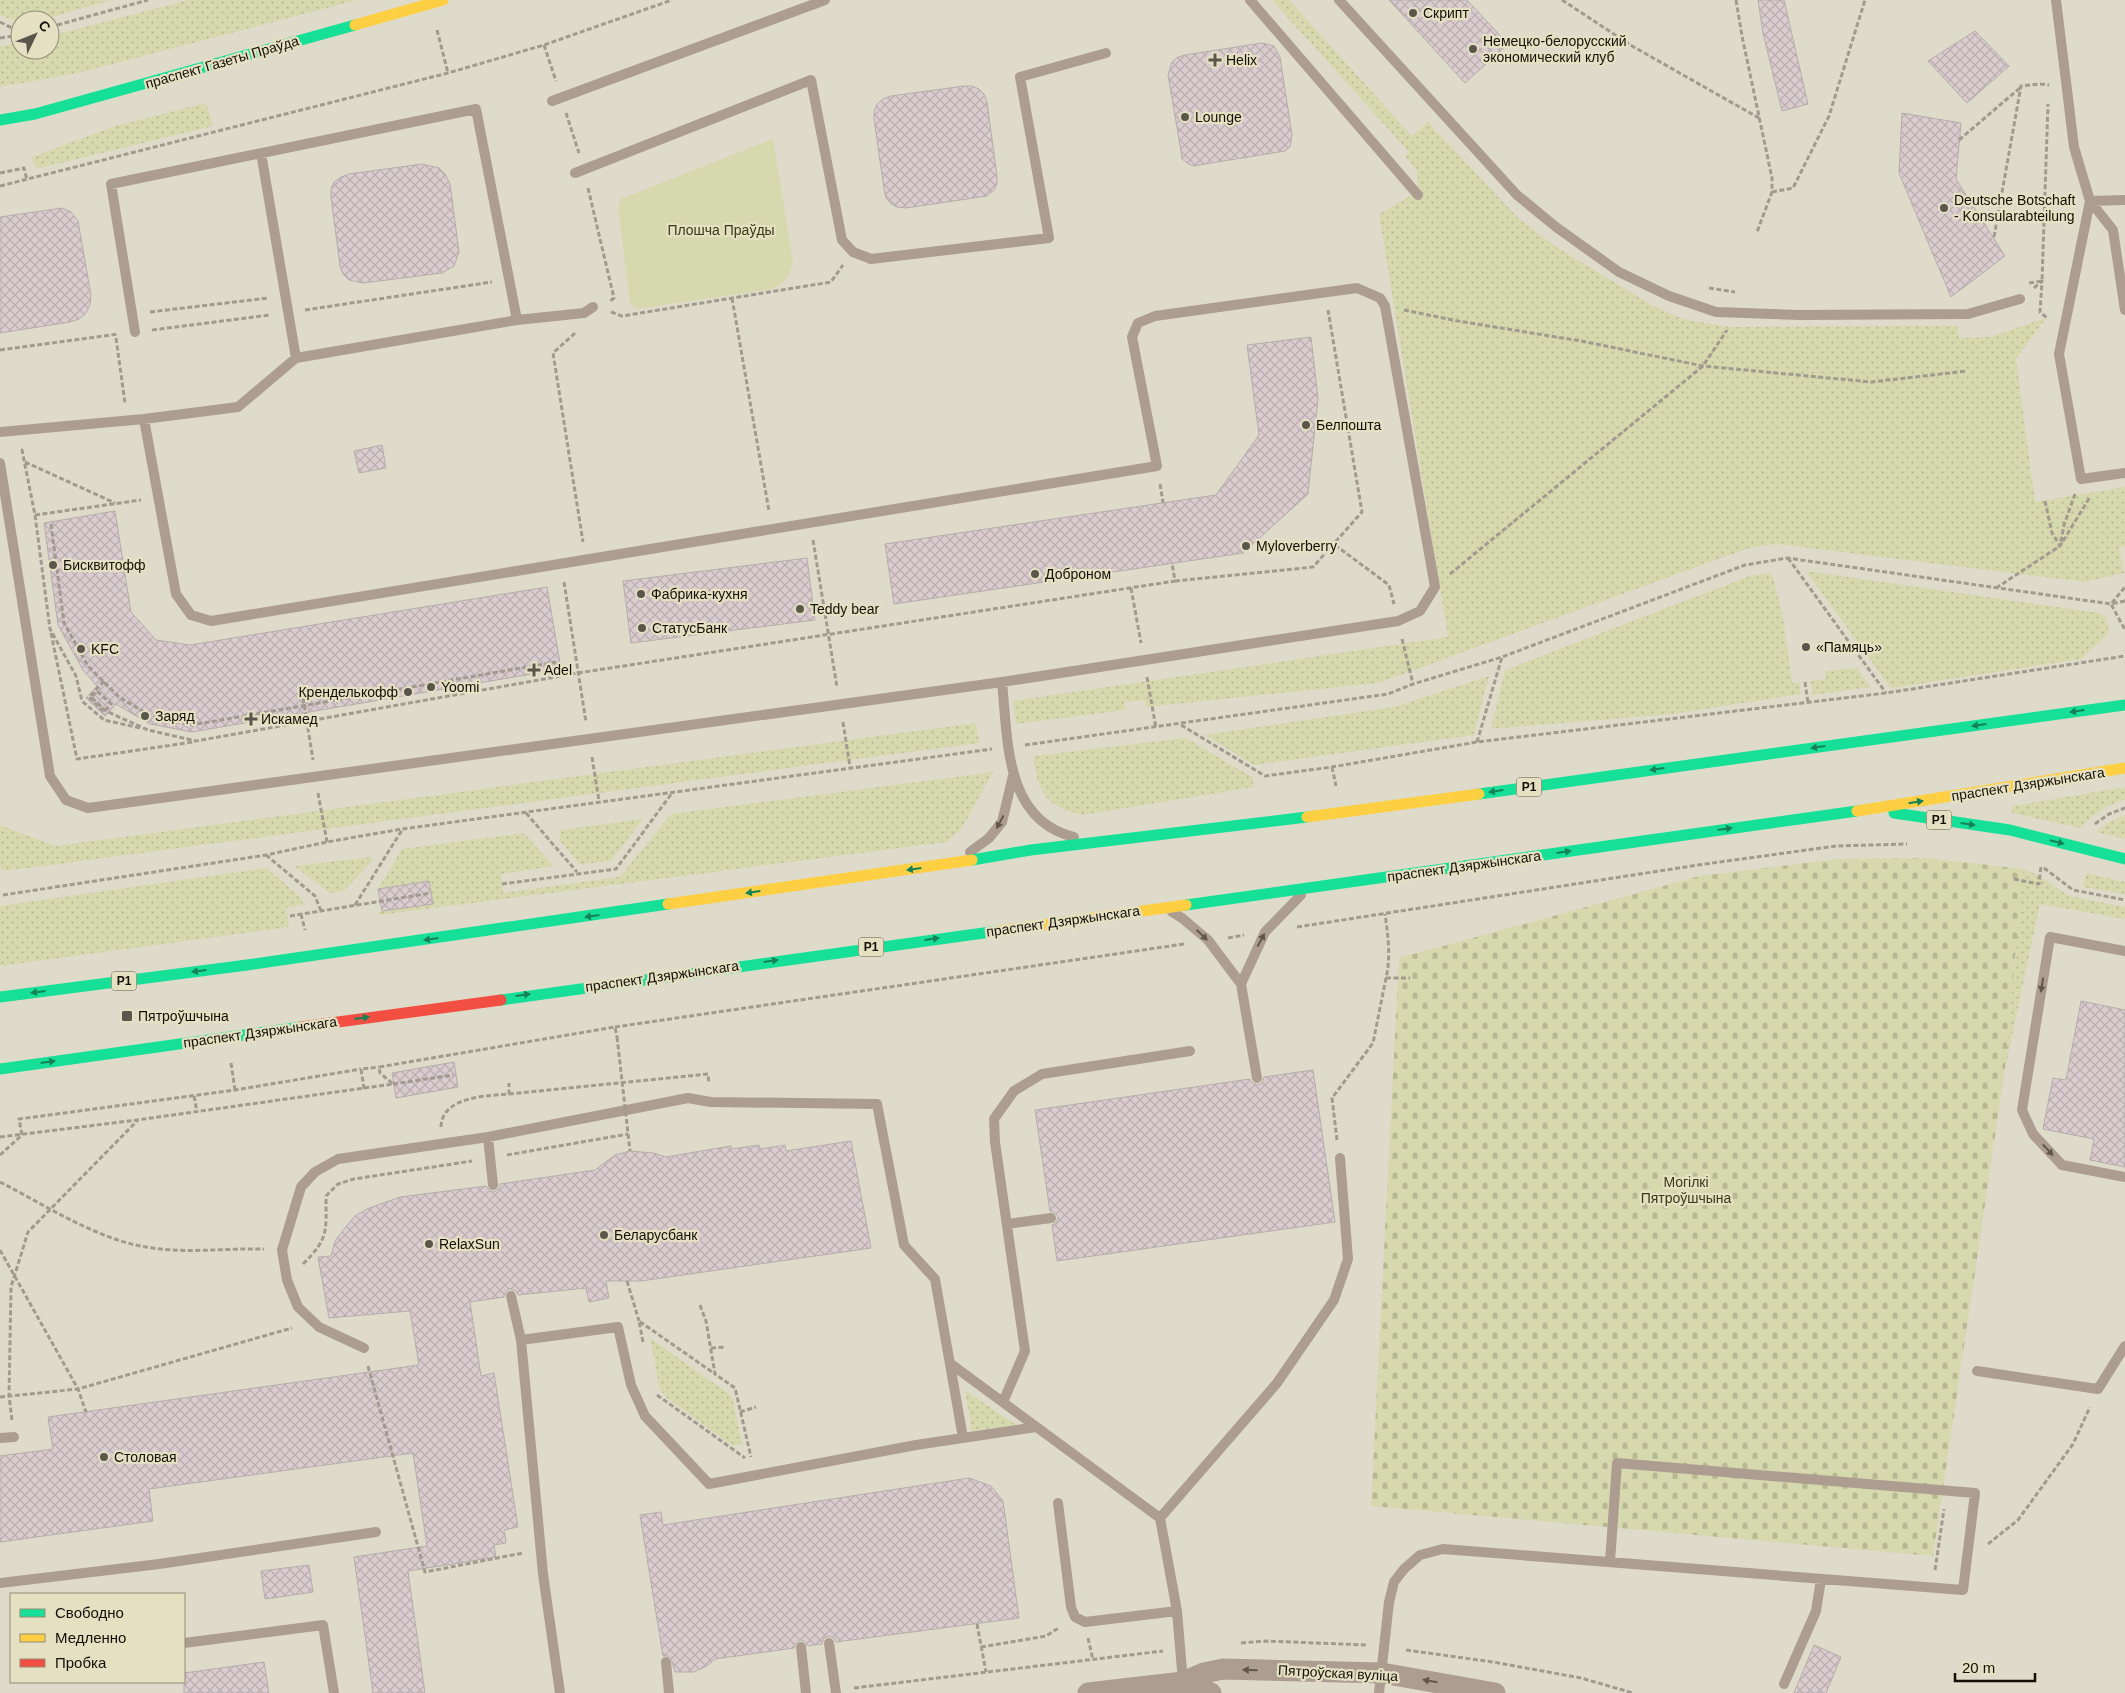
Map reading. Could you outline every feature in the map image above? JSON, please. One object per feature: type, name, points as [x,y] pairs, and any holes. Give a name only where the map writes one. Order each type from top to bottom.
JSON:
[{"type":"main road","name":"праспект Газеты Праўда","points":[[0,120],[35,114],[443,0]]},
{"type":"main road","name":"Р1","points":[[0,997],[247,965],[1102,841],[1340,813],[2125,705]]},
{"type":"main road","name":"праспект Дзяржынскага","points":[[0,1068],[1868,810],[2125,768]]},
{"type":"main road","name":"Р1","points":[[1868,810],[2010,830],[2125,859]]},
{"type":"street","name":"Пятроўская вуліца","points":[[1088,1693],[1183,1682],[1204,1673],[1223,1670],[1495,1693]]},
{"type":"street","name":"Пятроўская вуліца","points":[[1183,1682],[1211,1693]]},
{"type":"lane","points":[[552,102],[824,0]]},
{"type":"lane","points":[[1250,0],[1418,195]]},
{"type":"lane","points":[[1339,0],[1516,195],[1556,227],[1619,272],[1669,296],[1716,312],[1799,315],[1968,314],[2020,299]]},
{"type":"lane","points":[[2056,0],[2074,147],[2090,202],[2113,230],[2125,310]]},
{"type":"lane","points":[[575,173],[812,80],[842,240],[853,252],[871,259],[1049,238],[1020,77],[1106,53]]},
{"type":"lane","points":[[135,332],[111,184],[476,108],[517,320]]},
{"type":"lane","points":[[261,153],[296,358]]},
{"type":"lane","points":[[2090,202],[2125,200]]},
{"type":"lane","points":[[2090,202],[2059,354],[2081,479],[2125,472]]},
{"type":"lane","points":[[0,464],[50,776],[66,800],[88,808],[1002,682],[1398,620],[1420,611],[1434,587],[1385,306],[1380,298],[1357,288],[1155,316],[1138,323],[1132,337],[1156,466],[211,621],[191,615],[176,594],[144,419]]},
{"type":"lane","points":[[0,432],[144,419],[238,407],[296,358],[517,320],[584,314],[593,307]]},
{"type":"lane","points":[[1002,682],[1013,776],[1024,801],[1044,824],[1072,836],[1102,841]]},
{"type":"lane","points":[[942,865],[972,852],[989,838],[1002,822],[1013,776]]},
{"type":"lane","points":[[1242,984],[1265,932],[1311,887]]},
{"type":"lane","points":[[1162,907],[1182,918],[1208,940],[1242,984],[1257,1078]]},
{"type":"lane","points":[[2125,950],[2050,937],[2022,1110],[2033,1134],[2062,1165],[2125,1177]]},
{"type":"lane","points":[[1003,1402],[1025,1351],[995,1142],[994,1118],[1014,1091],[1042,1074],[1190,1052]]},
{"type":"lane","points":[[364,1348],[319,1328],[298,1306],[287,1280],[282,1250],[301,1187],[316,1172],[338,1159],[441,1142],[488,1137],[688,1098],[711,1102],[877,1104],[904,1245],[935,1279],[963,1438]]},
{"type":"lane","points":[[488,1137],[493,1185]]},
{"type":"lane","points":[[1160,1518],[1278,1383],[1334,1300],[1348,1260],[1340,1158]]},
{"type":"lane","points":[[1007,1224],[1051,1218]]},
{"type":"lane","points":[[511,1296],[521,1340],[543,1574],[560,1693]]},
{"type":"lane","points":[[521,1340],[618,1326],[631,1385],[645,1416],[709,1484],[963,1438],[1036,1427]]},
{"type":"lane","points":[[1977,1371],[2098,1388],[2125,1346]]},
{"type":"lane","points":[[951,1364],[1160,1518],[1176,1611],[1183,1682]]},
{"type":"lane","points":[[0,1438],[14,1437]]},
{"type":"lane","points":[[1381,1683],[1389,1602],[1394,1582],[1404,1569],[1420,1555],[1443,1549],[1963,1590],[1975,1493],[1617,1463],[1610,1562]]},
{"type":"lane","points":[[1058,1502],[1071,1607],[1076,1617],[1085,1622],[1176,1611]]},
{"type":"lane","points":[[0,1583],[160,1564],[376,1532]]},
{"type":"lane","points":[[1784,1684],[1816,1611],[1822,1579]]},
{"type":"lane","points":[[185,1643],[323,1624],[334,1693]]},
{"type":"lane","points":[[828,1644],[836,1691]]},
{"type":"lane","points":[[801,1647],[806,1693]]},
{"type":"lane","points":[[666,1662],[669,1693]]},
{"type":"path","points":[[60,24],[148,0]]},
{"type":"path","points":[[0,186],[448,73],[544,45],[672,0]]},
{"type":"path","points":[[1562,0],[1632,46],[1759,118]]},
{"type":"path","points":[[1736,0],[1772,178],[1772,192],[1757,232]]},
{"type":"path","points":[[1772,192],[1794,188],[1829,116],[1865,0]]},
{"type":"path","points":[[431,4],[448,73]]},
{"type":"path","points":[[1959,140],[2021,86],[2049,85],[2048,77]]},
{"type":"path","points":[[1994,237],[2021,86]]},
{"type":"path","points":[[2048,95],[2040,312],[2064,334]]},
{"type":"path","points":[[0,173],[24,168],[27,180]]},
{"type":"path","points":[[593,307],[622,316],[831,282],[853,252]]},
{"type":"path","points":[[0,350],[288,312],[509,279]]},
{"type":"path","points":[[2025,284],[2042,282]]},
{"type":"path","points":[[2020,299],[2042,282]]},
{"type":"path","points":[[1703,287],[1739,293]]},
{"type":"path","points":[[15,450],[22,450],[35,515],[50,629],[77,759],[196,741],[578,673],[1175,581],[1313,567],[1362,512],[1325,293]]},
{"type":"path","points":[[132,314],[286,295]]},
{"type":"path","points":[[732,298],[772,528]]},
{"type":"path","points":[[1385,306],[1703,366],[1871,382],[1967,371]]},
{"type":"path","points":[[1434,587],[1703,366],[1737,313]]},
{"type":"path","points":[[24,461],[116,504]]},
{"type":"path","points":[[1996,589],[2060,546],[2102,476]]},
{"type":"path","points":[[2060,546],[2064,525],[2081,479]]},
{"type":"path","points":[[2045,500],[2052,533],[2060,546]]},
{"type":"path","points":[[810,522],[830,634],[850,767]]},
{"type":"path","points":[[51,524],[64,623],[88,666],[119,697],[153,717],[192,724],[556,662]]},
{"type":"path","points":[[1334,545],[1389,585],[1413,684]]},
{"type":"path","points":[[1787,558],[1886,693]]},
{"type":"path","points":[[1,895],[266,855],[402,829],[850,767],[1180,725],[1388,694],[1413,684],[1502,656],[1745,565],[1787,558],[2111,604],[2125,601]]},
{"type":"path","points":[[1172,563],[1175,581]]},
{"type":"path","points":[[562,564],[599,801]]},
{"type":"path","points":[[2111,604],[2125,587]]},
{"type":"path","points":[[2111,604],[2125,630]]},
{"type":"path","points":[[50,629],[76,676],[82,701],[104,720],[196,741]]},
{"type":"path","points":[[1478,742],[1502,656]]},
{"type":"path","points":[[1180,725],[1265,776],[1332,767],[1478,742],[1886,693],[2125,656]]},
{"type":"path","points":[[104,681],[89,697],[104,712],[106,710]]},
{"type":"path","points":[[1805,682],[1808,703]]},
{"type":"path","points":[[106,710],[111,704],[97,691],[91,697],[106,710],[148,730]]},
{"type":"path","points":[[502,884],[616,868],[673,792]]},
{"type":"path","points":[[2090,827],[2109,814],[2125,808]]},
{"type":"path","points":[[526,813],[578,872]]},
{"type":"path","points":[[355,905],[402,829]]},
{"type":"path","points":[[22,1135],[19,1119],[194,1096],[615,1027],[1836,846],[1910,844]]},
{"type":"path","points":[[266,855],[315,896],[320,911]]},
{"type":"path","points":[[2034,861],[2073,890],[2125,900]]},
{"type":"path","points":[[2014,879],[2039,884],[2041,865]]},
{"type":"path","points":[[290,916],[431,893]]},
{"type":"path","points":[[1340,1158],[1332,1098],[1373,1043],[1388,969],[1388,934],[1385,914]]},
{"type":"path","points":[[1386,978],[1410,978]]},
{"type":"path","points":[[615,1027],[630,1151]]},
{"type":"path","points":[[379,1067],[380,1073],[394,1084]]},
{"type":"path","points":[[361,1069],[364,1089]]},
{"type":"path","points":[[441,1142],[442,1118],[452,1107],[478,1096],[708,1074],[711,1102]]},
{"type":"path","points":[[0,1137],[196,1112],[453,1075]]},
{"type":"path","points":[[509,1083],[509,1094]]},
{"type":"path","points":[[194,1096],[196,1112]]},
{"type":"path","points":[[9,1396],[11,1287],[28,1232],[137,1120]]},
{"type":"path","points":[[0,1155],[22,1135]]},
{"type":"path","points":[[287,1280],[320,1246],[326,1230],[326,1196],[338,1184],[354,1179],[390,1173]]},
{"type":"path","points":[[0,1182],[106,1237],[146,1247],[184,1250],[232,1248],[282,1250]]},
{"type":"path","points":[[0,1250],[78,1389],[86,1412]]},
{"type":"path","points":[[627,1281],[639,1321],[643,1344]]},
{"type":"path","points":[[700,1305],[706,1321],[715,1374]]},
{"type":"path","points":[[639,1321],[735,1388],[752,1463],[651,1390]]},
{"type":"path","points":[[0,1397],[78,1389],[292,1330]]},
{"type":"path","points":[[710,1348],[726,1347]]},
{"type":"path","points":[[364,1348],[425,1572],[531,1552]]},
{"type":"path","points":[[1966,1562],[2018,1520],[2074,1444],[2098,1388]]},
{"type":"path","points":[[740,1412],[756,1407]]},
{"type":"path","points":[[977,1624],[986,1672]]},
{"type":"path","points":[[981,1647],[1046,1636]]},
{"type":"path","points":[[1237,1644],[1266,1641],[1384,1648],[1493,1662],[1580,1678],[1633,1693]]},
{"type":"path","points":[[836,1691],[1179,1649]]},
{"type":"green space","points":[[0,0],[111,0],[60,15],[60,10],[10,10],[10,19],[0,15]]},
{"type":"green space","points":[[189,0],[357,0],[78,73],[0,87],[0,46],[10,44],[10,60],[60,60],[60,33]]},
{"type":"green space","points":[[1272,0],[1289,0],[1412,136],[1428,122],[1519,219],[1558,248],[1653,306],[1683,319],[1729,327],[1957,326],[1959,338],[1990,337],[2046,318],[2016,359],[2035,502],[2125,487],[2125,546],[2119,548],[2124,573],[2085,582],[1776,544],[1749,548],[1378,683],[1146,707],[1145,700],[1124,702],[1125,710],[1016,724],[1013,701],[1448,637],[1379,214],[1419,191],[1417,171],[1405,156],[1409,152]]},
{"type":"green space","points":[[206,103],[213,126],[40,168],[35,166],[32,157],[115,126]]},
{"type":"green space","name":"Плошча Праўды","points":[[773,139],[793,262],[786,279],[772,289],[636,309],[630,303],[618,207],[621,199]]},
{"type":"green space","points":[[1806,571],[2099,613],[2106,617],[2109,631],[2081,659],[1891,688]]},
{"type":"green space","points":[[1772,573],[1783,617],[1792,683],[1799,682],[1801,694],[1672,714],[1491,729],[1505,670],[1752,575]]},
{"type":"green space","points":[[1857,668],[1870,687],[1813,695],[1811,681],[1826,679],[1825,671]]},
{"type":"green space","points":[[1489,676],[1474,735],[1254,765],[1205,735],[1394,707]]},
{"type":"green space","points":[[976,723],[979,743],[5,871],[0,868],[0,825],[56,846]]},
{"type":"green space","points":[[1186,738],[1252,777],[1254,787],[1082,815],[1052,802],[1041,789],[1035,769],[1033,756]]},
{"type":"green space","points":[[993,772],[962,828],[947,842],[379,915],[378,912],[433,904],[429,882],[378,889],[402,849],[524,833],[554,866],[501,874],[503,893],[620,877],[671,814]]},
{"type":"green space","points":[[2125,787],[2125,800],[2112,804],[2080,828],[2011,811],[2013,806]]},
{"type":"green space","points":[[2125,815],[2125,839],[2096,832],[2109,822]]},
{"type":"green space","points":[[643,819],[611,861],[580,864],[559,840],[561,830]]},
{"type":"green space","points":[[372,857],[372,861],[344,891],[330,893],[294,866]]},
{"type":"green space","name":"Могілкі Пятроўшчына","points":[[1927,858],[2023,869],[2005,1069],[1933,1556],[1371,1506],[1399,958],[1700,876],[1838,859]]},
{"type":"green space","points":[[267,868],[302,899],[303,905],[286,908],[289,927],[0,966],[0,906]]},
{"type":"green space","points":[[2023,869],[2038,875],[2069,896],[2125,907],[2125,919],[2040,904],[2005,1069]]},
{"type":"green space","points":[[2086,873],[2125,882],[2125,894],[2083,887]]},
{"type":"green space","points":[[650,1338],[732,1396],[742,1444],[733,1446],[667,1398],[660,1390]]},
{"type":"green space","points":[[965,1390],[1016,1425],[972,1431]]},
{"type":"building","points":[[1389,0],[1467,0],[1508,44],[1465,83]]},
{"type":"building","points":[[1758,0],[1784,0],[1808,104],[1782,111],[1763,33]]},
{"type":"building","points":[[1975,31],[2009,66],[1967,103],[1928,61]]},
{"type":"building","points":[[1262,43],[1274,46],[1280,57],[1292,135],[1290,147],[1285,151],[1193,166],[1187,163],[1182,159],[1168,75],[1172,62],[1178,57],[1185,55]]},
{"type":"building","points":[[972,86],[979,89],[984,94],[987,102],[997,176],[997,184],[994,190],[987,196],[906,208],[891,204],[886,198],[884,189],[874,119],[877,104],[891,96]]},
{"type":"building","name":"Deutsche Botschaft - Konsularabteilung","points":[[1902,113],[1961,123],[1956,179],[2005,256],[1951,297],[1899,173]]},
{"type":"building","points":[[422,164],[439,168],[445,174],[450,184],[459,252],[454,266],[442,273],[363,283],[349,280],[343,274],[340,266],[331,197],[331,189],[334,182],[349,174]]},
{"type":"building","points":[[62,208],[71,212],[78,221],[91,295],[90,305],[86,313],[79,319],[70,322],[0,333],[0,217]]},
{"type":"building","points":[[1311,337],[1318,399],[1308,494],[1243,553],[894,604],[885,544],[1216,495],[1259,435],[1247,345]]},
{"type":"building","points":[[382,445],[386,468],[359,473],[354,451]]},
{"type":"building","points":[[115,511],[131,612],[156,640],[190,645],[547,587],[561,669],[192,732],[150,724],[116,704],[105,716],[86,698],[97,686],[83,670],[58,625],[44,523]]},
{"type":"building","points":[[807,558],[815,620],[631,643],[623,581]]},
{"type":"building","points":[[429,881],[433,904],[382,911],[378,889]]},
{"type":"building","points":[[2081,1001],[2125,1010],[2125,1167],[2090,1160],[2094,1139],[2043,1129],[2053,1078],[2066,1080]]},
{"type":"building","points":[[454,1062],[458,1087],[396,1098],[392,1073]]},
{"type":"building","points":[[1313,1070],[1335,1222],[1057,1261],[1052,1225],[1057,1221],[1058,1217],[1054,1212],[1050,1211],[1035,1110],[1250,1079],[1252,1083],[1258,1085],[1262,1083],[1264,1077]]},
{"type":"building","points":[[851,1141],[871,1248],[641,1281],[606,1281],[609,1298],[589,1302],[586,1288],[518,1295],[516,1291],[510,1289],[506,1291],[504,1297],[470,1302],[481,1376],[494,1373],[518,1527],[504,1530],[506,1543],[494,1545],[496,1557],[408,1571],[425,1693],[373,1693],[354,1557],[427,1546],[413,1453],[149,1489],[153,1521],[0,1542],[0,1456],[53,1449],[48,1417],[419,1365],[410,1311],[329,1318],[318,1257],[331,1256],[335,1241],[344,1229],[355,1216],[367,1209],[400,1197],[486,1186],[490,1191],[494,1192],[499,1188],[500,1184],[595,1170],[615,1155],[630,1151],[653,1153],[666,1157],[731,1146],[732,1149],[759,1145],[760,1149],[785,1145],[786,1151]]},
{"type":"building","points":[[969,1478],[991,1486],[1003,1501],[1019,1618],[836,1642],[834,1638],[829,1636],[824,1638],[822,1644],[808,1646],[804,1641],[800,1640],[795,1644],[794,1648],[715,1659],[707,1666],[694,1672],[675,1672],[671,1658],[663,1656],[640,1515],[661,1512],[663,1525]]},
{"type":"building","points":[[309,1565],[313,1592],[265,1599],[261,1571]]},
{"type":"building","points":[[1814,1645],[1841,1657],[1826,1693],[1794,1693]]},
{"type":"building","points":[[264,1662],[269,1693],[184,1693],[185,1673]]},
{"type":"traffic: fast","points":[[0,120],[35,114],[355,25]]},
{"type":"traffic: fast","points":[[1479,794],[2125,705]]},
{"type":"traffic: fast","points":[[1186,905],[1857,811]]},
{"type":"traffic: fast","points":[[1894,813],[2010,830],[2125,859]]},
{"type":"traffic: fast","points":[[972,860],[1031,850],[1307,817]]},
{"type":"traffic: fast","points":[[0,997],[247,965],[668,904]]},
{"type":"traffic: fast","points":[[501,1000],[998,931]]},
{"type":"traffic: fast","points":[[0,1069],[301,1027]]},
{"type":"traffic: slow","points":[[355,25],[443,0]]},
{"type":"traffic: slow","points":[[1857,811],[2125,768]]},
{"type":"traffic: slow","points":[[1307,817],[1479,794]]},
{"type":"traffic: slow","points":[[668,904],[972,860]]},
{"type":"traffic: slow","points":[[998,931],[1186,905]]},
{"type":"traffic: jam","points":[[301,1027],[501,1000]]},
{"type":"place","name":"Скрипт","points":[[1413,13]]},
{"type":"place","name":"Немецко-белорусский экономический клуб","points":[[1473,49]]},
{"type":"place","name":"Helix","points":[[1215,60]]},
{"type":"place","name":"Lounge","points":[[1185,117]]},
{"type":"place","name":"Deutsche Botschaft - Konsularabteilung","points":[[1944,208]]},
{"type":"place","name":"Белпошта","points":[[1306,425]]},
{"type":"place","name":"Myloverberry","points":[[1246,546]]},
{"type":"place","name":"Бисквитофф","points":[[53,565]]},
{"type":"place","name":"Доброном","points":[[1035,574]]},
{"type":"place","name":"Фабрика-кухня","points":[[641,594]]},
{"type":"place","name":"Teddy bear","points":[[800,609]]},
{"type":"place","name":"СтатусБанк","points":[[642,628]]},
{"type":"place","name":"«Памяць»","points":[[1806,647]]},
{"type":"place","name":"KFC","points":[[81,649]]},
{"type":"place","name":"Adel","points":[[534,670]]},
{"type":"place","name":"Yoomi","points":[[431,687]]},
{"type":"place","name":"Кренделькофф","points":[[408,692]]},
{"type":"place","name":"Заряд","points":[[145,716]]},
{"type":"place","name":"Искамед","points":[[251,719]]},
{"type":"place","name":"Пятроўшчына","points":[[127,1016]]},
{"type":"place","name":"Беларусбанк","points":[[604,1235]]},
{"type":"place","name":"RelaxSun","points":[[429,1244]]},
{"type":"place","name":"Столовая","points":[[104,1457]]}]
